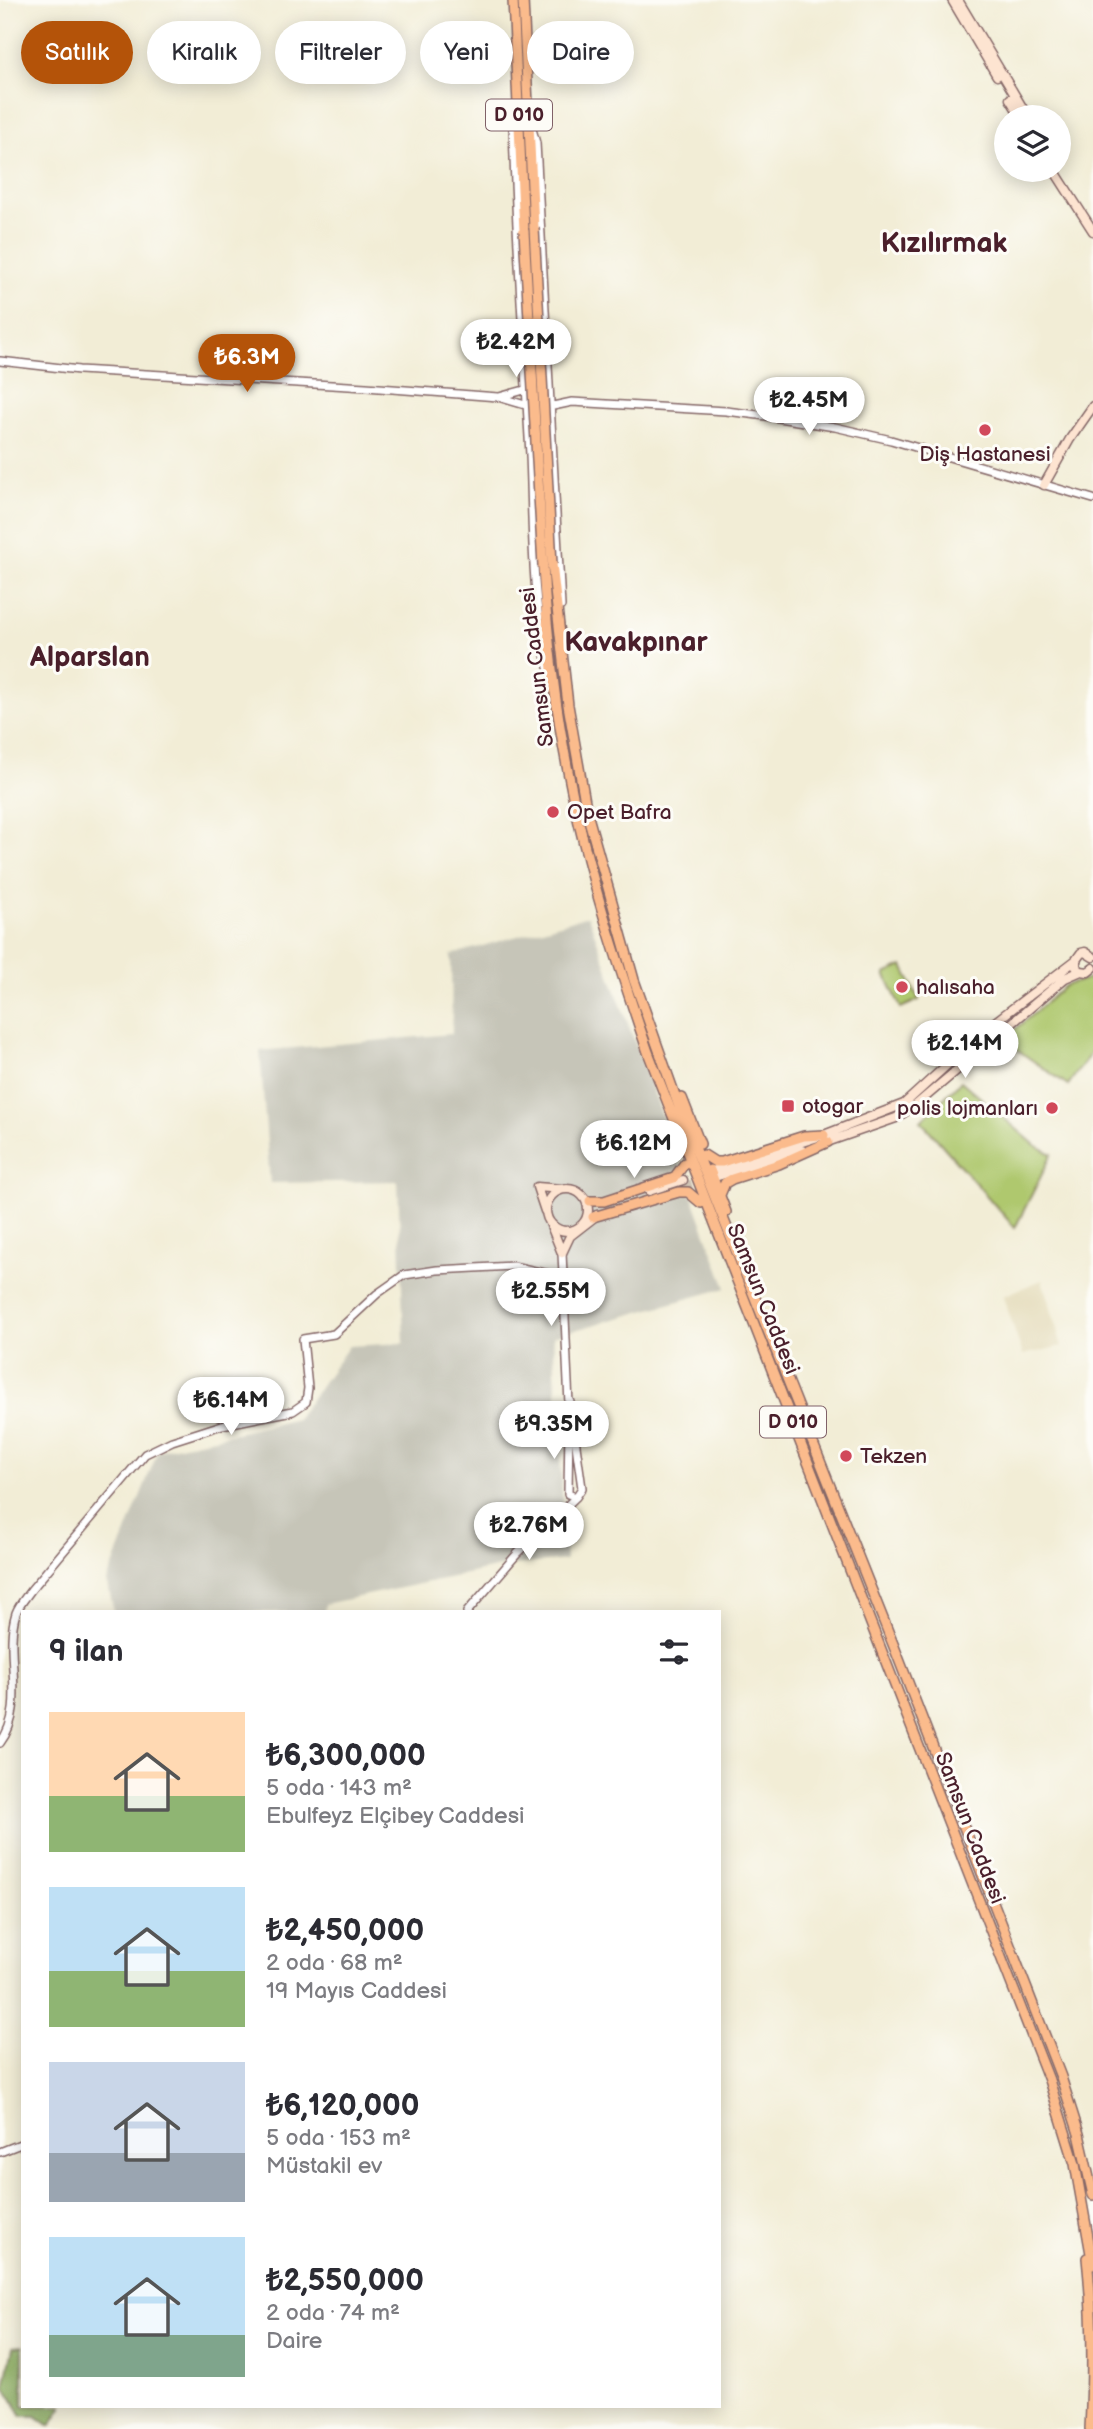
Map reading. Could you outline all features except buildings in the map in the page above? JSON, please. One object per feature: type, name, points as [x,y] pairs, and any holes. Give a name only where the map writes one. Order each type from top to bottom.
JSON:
[{"type":"highway","name":"D 010","points":[[513,0],[540,402]]},
{"type":"highway","name":"D 010","points":[[523,0],[530,124],[529,230]]},
{"type":"highway","name":"Samsun Caddesi","points":[[540,402],[556,697],[569,777],[614,953],[648,1052],[756,1315],[793,1390],[1051,2051],[1070,2104],[1093,2195]]},
{"type":"highway","name":"Samsun Caddesi","points":[[548,565],[587,813],[624,950],[756,1315],[1049,2080],[1070,2142],[1083,2200],[1093,2265]]},
{"type":"highway","points":[[657,1047],[665,1054],[757,1293],[756,1315]]},
{"type":"highway","points":[[648,1052],[649,1070],[737,1296],[756,1315]]},
{"type":"highway","points":[[704,1155],[710,1160],[722,1162],[804,1136],[826,1138]]},
{"type":"highway","points":[[720,1195],[725,1183],[732,1179],[779,1164],[826,1138]]},
{"type":"highway","points":[[586,1198],[604,1201],[674,1178],[685,1163]]},
{"type":"highway","points":[[593,1217],[679,1192],[688,1192],[701,1203]]},
{"type":"highway","points":[[1086,2161],[1093,2182]]},
{"type":"highway","points":[[1083,2200],[1093,2361],[1090,2429]]},
{"type":"main road","points":[[952,0],[1020,105]]},
{"type":"main road","points":[[958,0],[1015,105]]},
{"type":"main road","points":[[1062,182],[1093,231]]},
{"type":"main road","points":[[1068,182],[1093,221]]},
{"type":"main road","points":[[1044,485],[1070,439],[1093,406]]},
{"type":"main road","points":[[826,1138],[904,1104],[991,1025],[1076,960],[1081,953],[1093,957]]},
{"type":"main road","points":[[1076,960],[1076,967],[1089,971]]},
{"type":"main road","points":[[717,1173],[896,1118],[917,1104],[1065,978],[1089,971]]},
{"type":"main road","points":[[562,1253],[547,1217],[537,1187],[569,1189],[605,1205],[684,1183],[593,1217],[575,1230],[562,1231],[555,1228],[547,1217],[546,1210],[550,1197],[562,1189],[569,1189]]},
{"type":"main road","points":[[562,1253],[570,1236],[581,1226],[588,1214],[586,1198]]},
{"type":"street","points":[[519,115],[513,127],[526,390],[540,402]]},
{"type":"street","points":[[530,124],[536,144],[540,625],[544,654],[556,697]]},
{"type":"street","points":[[0,361],[91,371],[366,387],[540,402],[726,411],[835,427],[935,452],[1093,499]]},
{"type":"street","points":[[498,397],[538,389],[564,677]]},
{"type":"street","points":[[540,402],[557,398],[572,402]]},
{"type":"street","points":[[562,1253],[569,1402],[568,1494],[576,1497]]},
{"type":"street","points":[[0,1744],[13,1714],[12,1633],[17,1611],[31,1590],[145,1454],[172,1441],[222,1424],[293,1411],[306,1402],[308,1388],[303,1339],[334,1334],[377,1294],[404,1275],[437,1270],[513,1266],[562,1277]]},
{"type":"street","points":[[469,1610],[517,1554],[582,1488],[569,1402]]},
{"type":"street","points":[[0,2152],[21,2144]]},
{"type":"shaded area","points":[[588,916],[726,1288],[553,1336],[566,1560],[504,1566],[325,1604],[324,1610],[114,1610],[107,1581],[158,1451],[297,1419],[349,1346],[404,1343],[398,1181],[270,1183],[260,1051],[452,1034],[451,955]]},
{"type":"shaded area","points":[[1042,1280],[1062,1346],[1023,1355],[1003,1296]]},
{"type":"green space","name":"halısaha","points":[[903,966],[919,1000],[901,1008],[885,974]]},
{"type":"green space","points":[[1093,980],[1093,1050],[1068,1085],[1003,1040],[1066,985]]},
{"type":"green space","points":[[961,1081],[1035,1145],[1052,1154],[1015,1228],[921,1121]]},
{"type":"green space","points":[[21,2346],[21,2408],[62,2408],[50,2426],[36,2416],[22,2416],[5,2386],[13,2347]]},
{"type":"tunnel","points":[[684,1186],[705,1180]]},
{"type":"place","name":"Diş Hastanesi","points":[[985,430]]},
{"type":"place","name":"Opet Bafra","points":[[553,812]]},
{"type":"place","name":"halısaha","points":[[902,987]]},
{"type":"place","name":"otogar","points":[[788,1106]]},
{"type":"place","name":"polis lojmanları","points":[[1052,1108]]},
{"type":"place","name":"Tekzen","points":[[846,1456]]},
{"type":"district","name":"Kızılırmak","points":[[944,243]]},
{"type":"district","name":"Kavakpınar","points":[[636,642]]},
{"type":"district","name":"Alparslan","points":[[90,657]]}]
